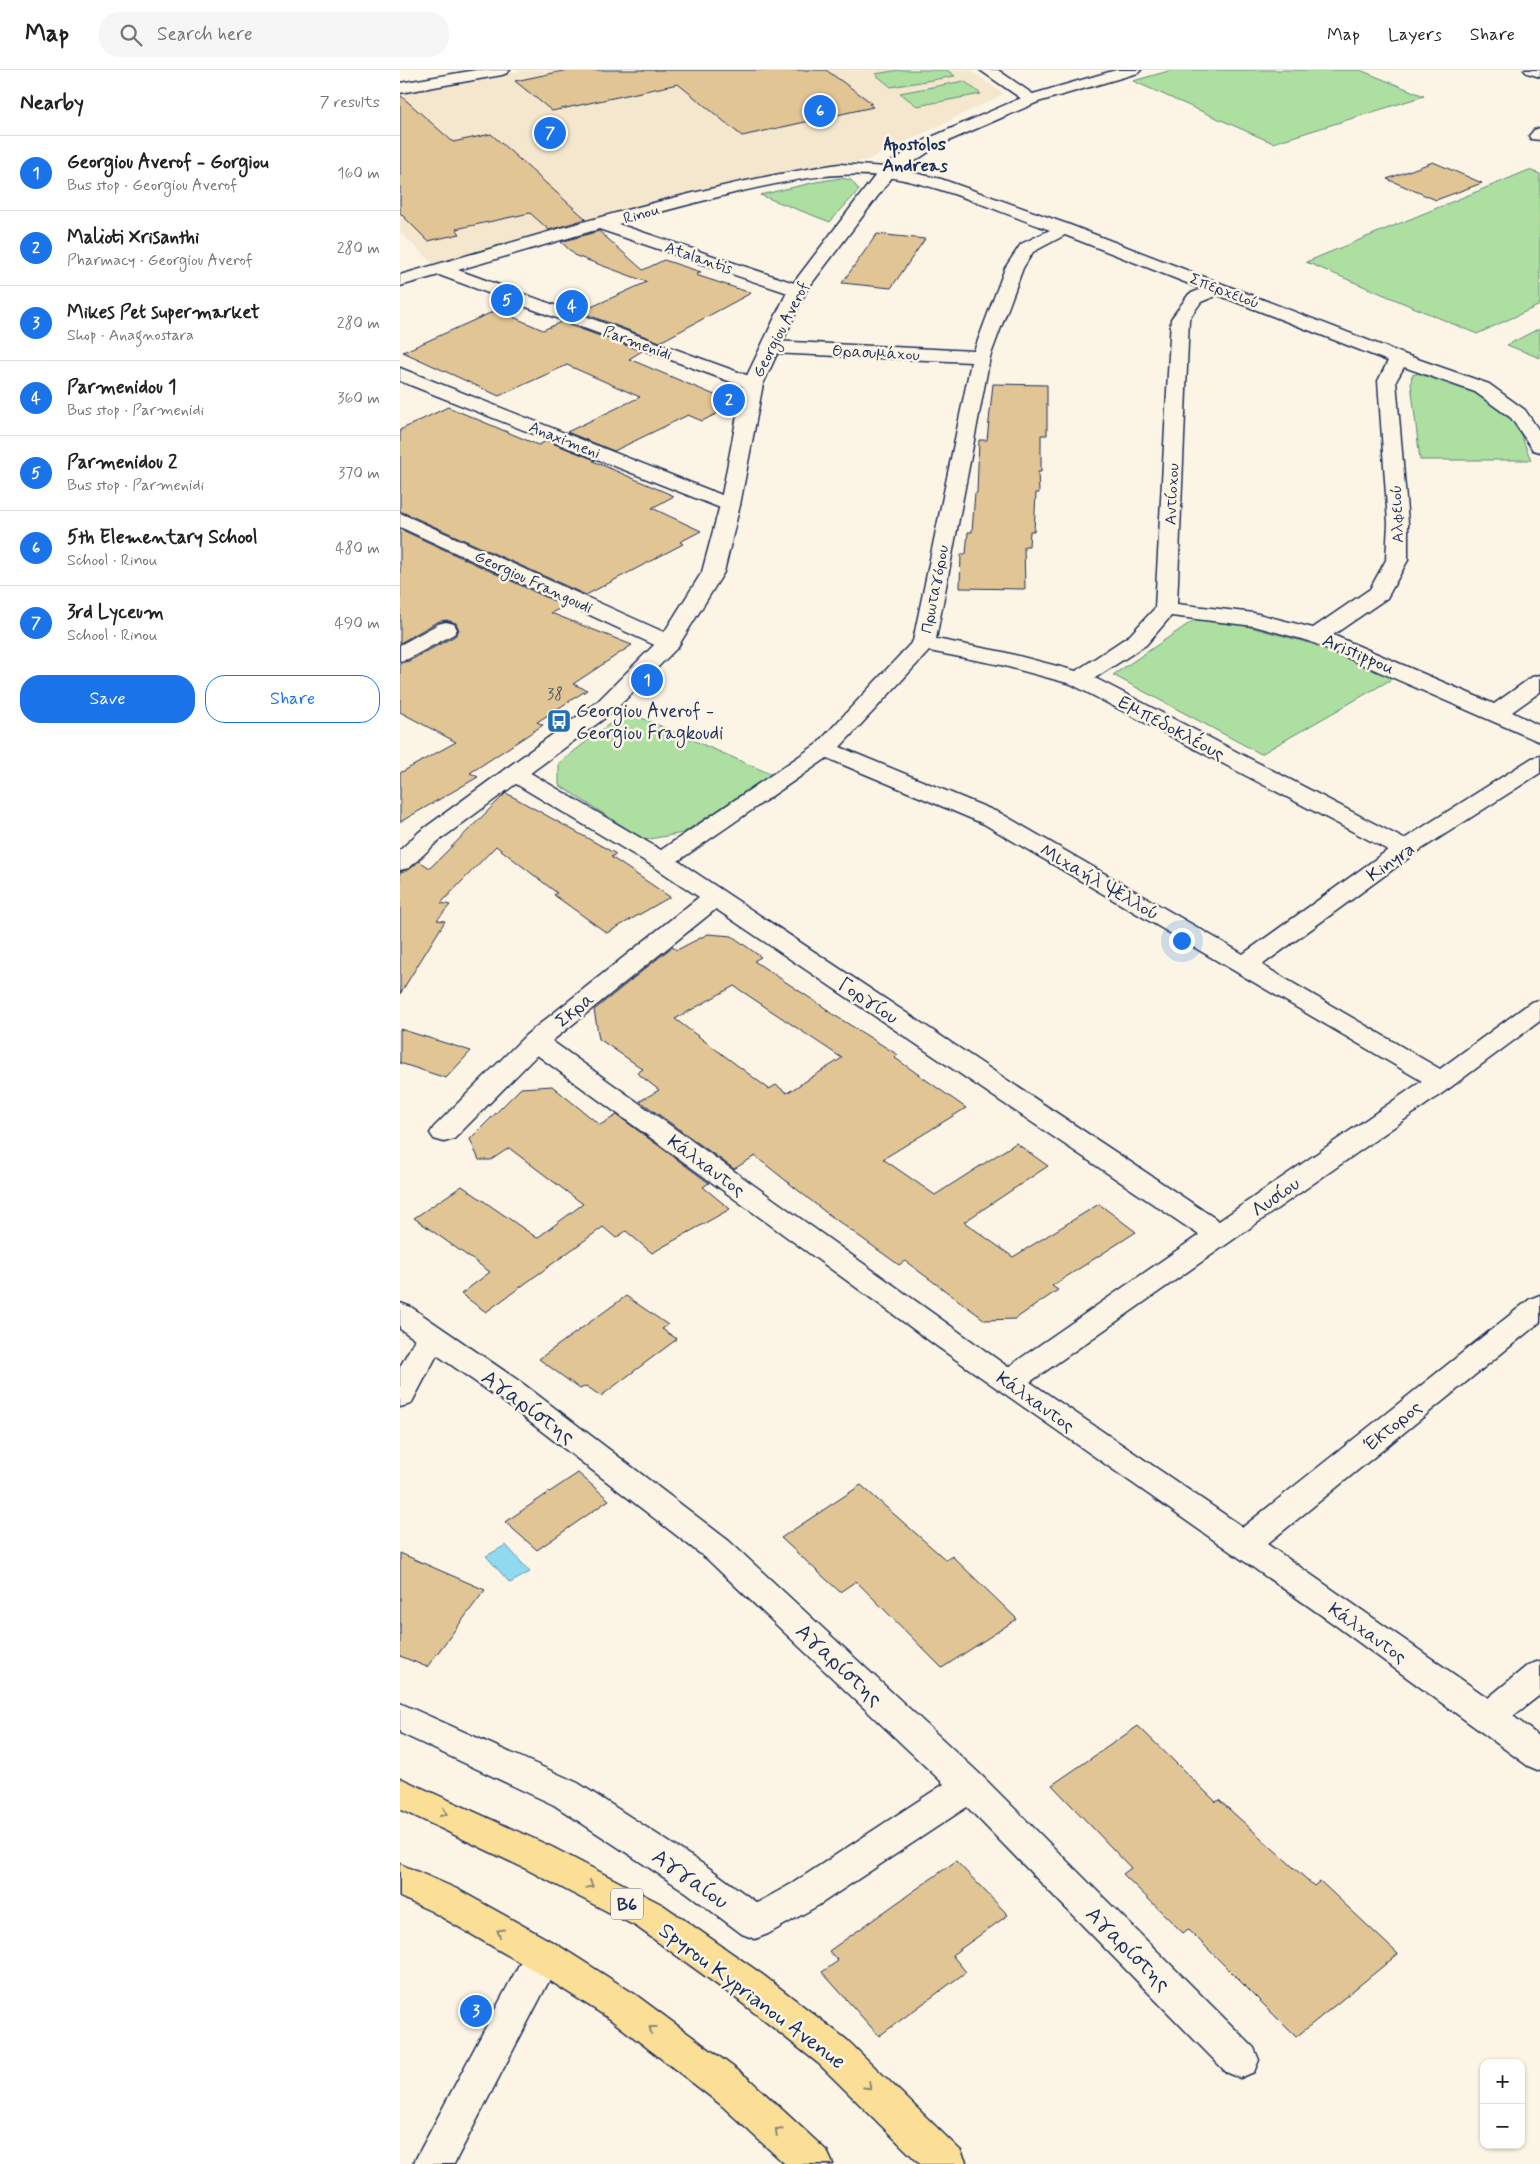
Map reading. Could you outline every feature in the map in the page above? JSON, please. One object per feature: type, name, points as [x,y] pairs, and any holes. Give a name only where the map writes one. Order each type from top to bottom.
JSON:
[{"type":"main road","name":"Spyrou Kyprianou Avenue","points":[[400,1793],[539,1858],[650,1916],[750,1987],[833,2052],[947,2164]]},
{"type":"main road","points":[[400,1880],[444,1900],[543,1956],[623,2007],[734,2091],[814,2164]]},
{"type":"street","points":[[400,88],[502,70]]},
{"type":"street","points":[[988,70],[1032,99]]},
{"type":"street","name":"Georgiou Averof","points":[[400,863],[428,838],[605,707],[669,644],[713,572],[730,505],[753,384],[797,290],[886,172],[933,142],[1032,99],[1132,70]]},
{"type":"street","points":[[1532,70],[1540,72]]},
{"type":"street","name":"Rinou","points":[[400,281],[675,202],[799,174],[839,169],[886,172]]},
{"type":"street","name":"Σπερχειού","points":[[886,172],[935,183],[1064,229],[1399,359],[1482,388],[1518,414],[1540,446]]},
{"type":"street","name":"Atalantis","points":[[601,224],[797,290]]},
{"type":"street","name":"Πρωταγόρου","points":[[662,862],[825,749],[924,644],[981,358],[1014,268],[1027,248],[1064,229]]},
{"type":"street","name":"Parmenidi","points":[[440,269],[753,384]]},
{"type":"street","name":"Αντίοχου","points":[[1166,609],[1180,319],[1195,298],[1220,288]]},
{"type":"street","name":"Θρασυμάχου","points":[[771,347],[981,358]]},
{"type":"street","name":"Αλφειού","points":[[1317,636],[1379,593],[1397,560],[1398,523],[1387,381],[1399,359]]},
{"type":"street","name":"Anaximeni","points":[[400,374],[730,505]]},
{"type":"street","name":"Georgiou Frangoudi","points":[[400,519],[669,644]]},
{"type":"street","points":[[1079,679],[1138,640],[1166,609]]},
{"type":"street","name":"Aristippou","points":[[1166,609],[1254,620],[1317,636],[1496,713],[1540,735]]},
{"type":"street","points":[[400,654],[446,629]]},
{"type":"street","name":"Εμπεδοκλέους","points":[[924,644],[1003,659],[1079,679],[1406,849]]},
{"type":"street","points":[[1496,713],[1540,682]]},
{"type":"street","name":"Μιχαήλ Ψελλού","points":[[825,749],[993,819],[1442,1081]]},
{"type":"street","name":"Kinyra","points":[[1244,965],[1406,849],[1540,763]]},
{"type":"street","name":"Γοργίου","points":[[514,773],[662,862],[1219,1235]]},
{"type":"street","name":"Σκρα","points":[[444,1133],[535,1041],[715,897]]},
{"type":"street","name":"Λυσίου","points":[[1008,1382],[1442,1081],[1540,1008]]},
{"type":"street","name":"Κάλχαντος","points":[[535,1041],[1008,1382],[1244,1544],[1540,1756]]},
{"type":"street","name":"Έκτορος","points":[[1244,1544],[1540,1306]]},
{"type":"street","name":"Αγαρίστης","points":[[400,1314],[511,1391],[718,1550],[970,1786],[1240,2060]]},
{"type":"street","points":[[400,1396],[431,1337]]},
{"type":"street","points":[[1488,1717],[1540,1675]]},
{"type":"street","name":"Αγγαίου","points":[[400,1717],[566,1794],[699,1881],[755,1923],[806,1894],[970,1786]]},
{"type":"street","points":[[433,2164],[543,1956]]},
{"type":"shaded area","points":[[529,70],[970,70],[1004,94],[868,160],[756,178],[433,264],[400,232],[400,89]]},
{"type":"green space","points":[[899,70],[947,70],[955,76],[891,87],[875,74]]},
{"type":"green space","points":[[1172,70],[1360,70],[1424,96],[1273,143],[1133,81]]},
{"type":"green space","points":[[964,81],[981,94],[917,106],[900,93]]},
{"type":"green space","points":[[1529,170],[1540,174],[1540,305],[1477,334],[1306,262]]},
{"type":"green space","points":[[841,178],[851,180],[859,190],[830,222],[760,195],[816,182]]},
{"type":"green space","points":[[1540,328],[1540,358],[1507,345]]},
{"type":"green space","points":[[1424,372],[1479,393],[1515,420],[1531,460],[1420,460],[1411,383],[1412,375]]},
{"type":"green space","points":[[1203,614],[1331,649],[1399,675],[1261,754],[1113,675]]},
{"type":"green space","points":[[626,711],[773,775],[683,833],[644,840],[559,785],[559,763]]},
{"type":"water","points":[[506,1545],[530,1572],[510,1583],[486,1556]]},
{"type":"building","points":[[568,70],[826,70],[872,103],[869,104],[873,107],[742,136],[678,84],[552,111],[515,81]]},
{"type":"building","points":[[400,95],[453,142],[491,134],[586,219],[549,230],[530,213],[456,229],[460,234],[428,241],[400,213]]},
{"type":"building","points":[[1433,162],[1482,183],[1436,200],[1387,179]]},
{"type":"building","points":[[599,231],[643,270],[664,260],[701,272],[696,275],[751,293],[660,342],[580,312],[647,282],[576,256],[561,242]]},
{"type":"building","points":[[877,234],[925,239],[891,288],[842,283]]},
{"type":"building","points":[[497,310],[543,330],[561,322],[642,351],[629,359],[736,404],[702,421],[688,415],[614,451],[567,432],[640,397],[567,365],[499,396],[403,352]]},
{"type":"building","points":[[993,384],[1047,385],[1047,435],[1041,435],[1041,472],[1038,472],[1039,493],[1036,493],[1034,531],[1030,531],[1029,546],[1024,546],[1025,589],[960,588],[961,554],[966,554],[968,532],[972,532],[975,493],[977,493],[979,440],[987,440]]},
{"type":"building","points":[[448,407],[538,445],[547,441],[595,460],[593,461],[674,496],[652,508],[701,531],[680,542],[683,544],[586,595],[400,511],[400,430]]},
{"type":"building","points":[[400,529],[565,606],[551,613],[632,645],[573,684],[587,690],[537,722],[543,725],[470,773],[478,777],[400,822],[400,773],[456,742],[400,712],[400,663],[409,661],[455,636],[459,630],[456,623],[446,620],[437,622],[400,643]]},
{"type":"building","points":[[506,793],[616,854],[611,857],[670,897],[607,933],[554,895],[557,893],[496,846],[441,903],[450,905],[437,920],[445,921],[400,994],[400,872],[410,869],[419,861],[430,868]]},
{"type":"building","points":[[708,934],[732,936],[761,957],[754,961],[828,1010],[826,1010],[898,1055],[895,1058],[966,1108],[883,1159],[935,1195],[1016,1143],[1048,1166],[964,1222],[1013,1257],[1099,1204],[1136,1232],[1052,1286],[1058,1290],[1015,1319],[985,1320],[905,1261],[899,1265],[824,1211],[755,1156],[734,1169],[640,1101],[659,1090],[637,1073],[643,1069],[599,1039],[594,1010],[672,947],[677,950]],"holes":[[[734,986],[842,1058],[787,1093],[776,1085],[769,1089],[675,1019]]]},
{"type":"building","points":[[400,1029],[471,1051],[446,1078],[400,1063]]},
{"type":"building","points":[[552,1086],[600,1125],[617,1115],[709,1183],[703,1187],[730,1209],[652,1253],[626,1231],[616,1238],[603,1227],[486,1312],[461,1294],[490,1272],[414,1218],[462,1186],[537,1238],[583,1204],[509,1148],[491,1160],[479,1160],[470,1139],[521,1088]]},
{"type":"building","points":[[626,1296],[668,1325],[662,1329],[677,1339],[601,1396],[586,1386],[580,1389],[539,1359]]},
{"type":"building","points":[[578,1473],[609,1500],[537,1550],[505,1522]]},
{"type":"building","points":[[861,1485],[946,1560],[952,1556],[1017,1619],[942,1668],[856,1581],[840,1592],[781,1538]]},
{"type":"building","points":[[400,1553],[485,1590],[427,1667],[400,1656]]},
{"type":"building","points":[[1138,1726],[1216,1802],[1219,1800],[1314,1886],[1320,1881],[1398,1954],[1296,2037],[1188,1929],[1183,1933],[1123,1874],[1131,1868],[1052,1785]]},
{"type":"building","points":[[956,1861],[1008,1915],[952,1955],[966,1972],[879,2036],[822,1972],[838,1961],[829,1951]]},
{"type":"place","name":"5th Elementary School","points":[[820,111]]},
{"type":"place","name":"3rd Lyceum","points":[[550,133]]},
{"type":"place","name":"Parmenidou 2","points":[[507,300]]},
{"type":"place","name":"Parmenidou 1","points":[[572,306]]},
{"type":"place","name":"Malioti Xrisanthi","points":[[729,400]]},
{"type":"place","name":"Georgiou Averof - Gorgiou","points":[[647,680]]},
{"type":"place","name":"Georgiou Averof - Georgiou Fragkoudi","points":[[559,721]]},
{"type":"place","name":"Mikes Pet supermarket","points":[[476,2011]]},
{"type":"district","name":"Apostolos Andreas","points":[[915,154]]}]
